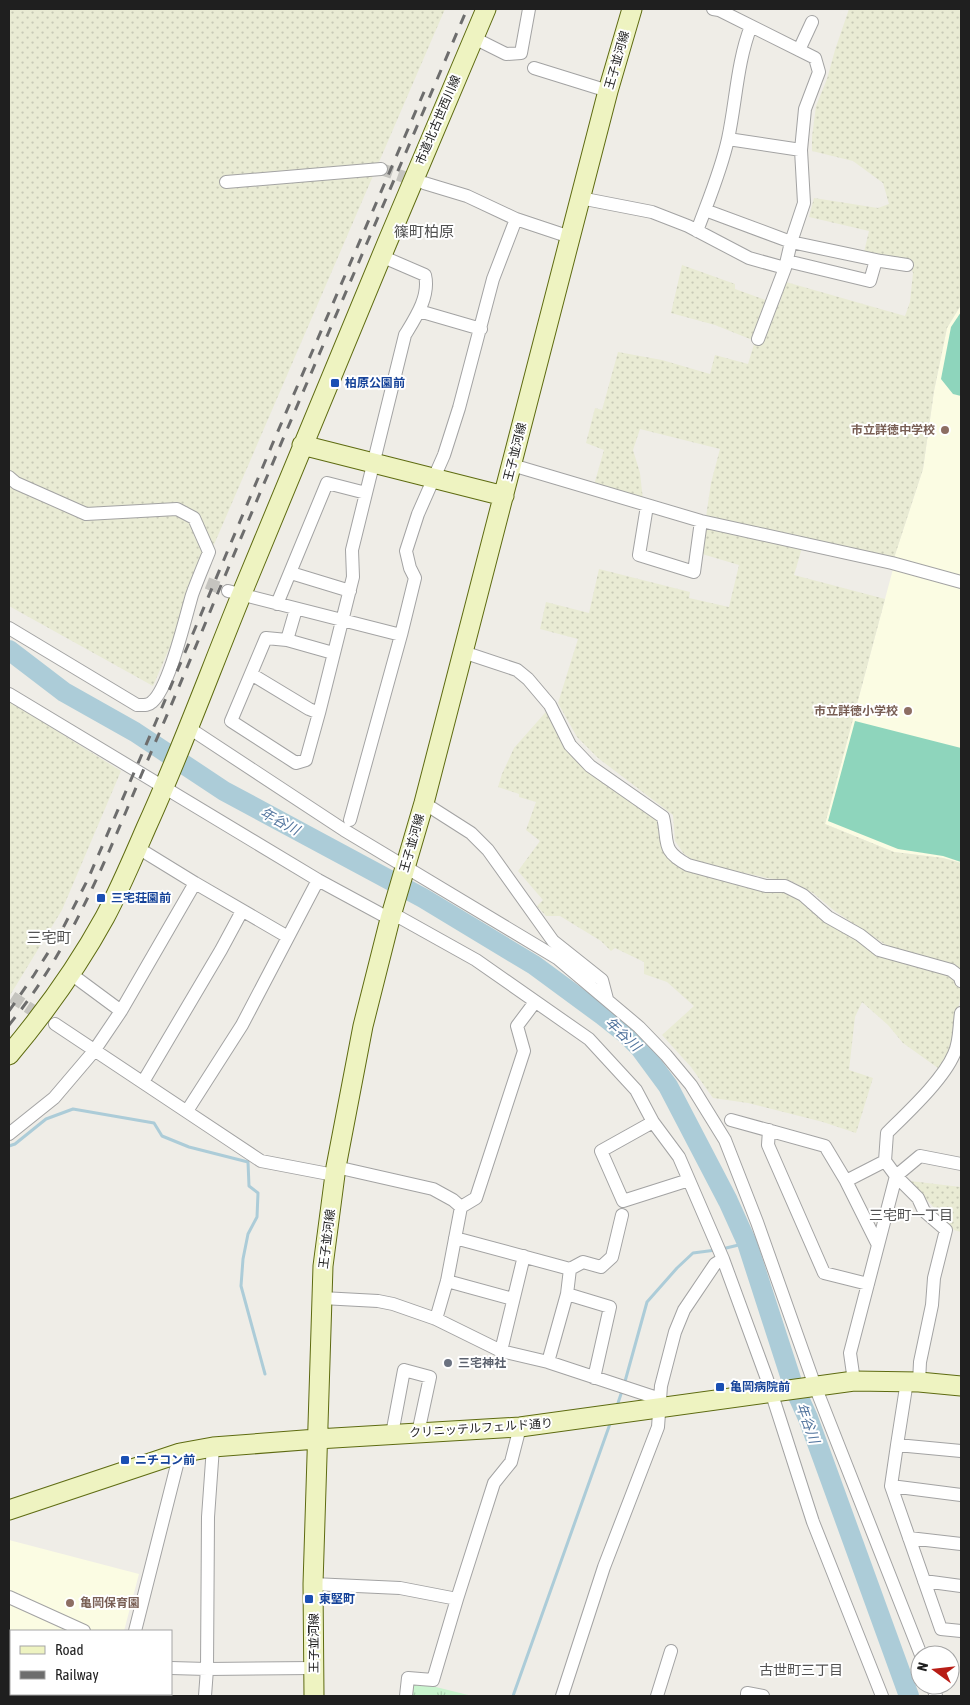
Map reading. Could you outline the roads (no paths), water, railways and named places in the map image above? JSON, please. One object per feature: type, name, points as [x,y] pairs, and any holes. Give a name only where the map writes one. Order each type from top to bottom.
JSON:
[{"type":"street","name":"市道北古世西川線","points":[[9,1055],[43,1014],[71,974],[105,917],[138,848],[186,734],[235,593],[302,446],[486,9]]},
{"type":"street","points":[[474,38],[506,54],[521,52],[529,9]]},
{"type":"street","name":"王子並河線","points":[[314,1696],[317,1439],[323,1266],[335,1171],[363,1026],[392,913],[424,803],[608,91],[632,9]]},
{"type":"street","points":[[713,9],[719,10],[815,58],[819,72],[805,109],[801,150],[804,203],[791,242],[786,265],[758,339]]},
{"type":"street","points":[[799,50],[812,22]]},
{"type":"street","points":[[697,231],[720,170],[728,139],[745,42],[751,26]]},
{"type":"street","points":[[534,68],[608,91]]},
{"type":"street","points":[[728,139],[801,150]]},
{"type":"street","points":[[226,182],[381,169]]},
{"type":"street","points":[[424,183],[467,196],[516,219],[570,237]]},
{"type":"street","points":[[580,198],[652,212],[688,226],[748,258],[870,280],[876,260]]},
{"type":"street","points":[[705,210],[791,242],[907,266]]},
{"type":"street","points":[[350,820],[415,578],[410,568],[406,551],[418,514],[444,455],[460,408],[493,279],[516,219]]},
{"type":"street","points":[[333,653],[287,640],[266,638],[231,721],[296,762],[306,760],[353,577],[352,550],[373,464],[406,335],[419,311],[427,284],[425,275],[381,256]]},
{"type":"street","points":[[419,311],[481,328]]},
{"type":"street","points":[[302,446],[504,496]]},
{"type":"street","points":[[512,465],[701,521],[892,563],[961,582]]},
{"type":"street","points":[[9,477],[16,483],[86,514],[177,509],[194,518],[209,552],[202,581],[169,672],[159,693],[153,702],[147,705],[137,705],[9,628]]},
{"type":"street","points":[[277,604],[328,483],[366,493]]},
{"type":"street","points":[[647,506],[638,554],[694,572],[701,521]]},
{"type":"street","points":[[291,573],[350,590]]},
{"type":"street","points":[[235,593],[401,635]]},
{"type":"street","points":[[287,640],[296,609]]},
{"type":"street","points":[[463,652],[517,670],[528,679],[545,702],[550,705],[570,745],[590,766],[663,816],[665,839],[669,850],[677,859],[688,865],[766,886],[785,886],[803,895],[828,917],[860,935],[879,950],[951,970],[961,981]]},
{"type":"street","points":[[250,674],[319,713]]},
{"type":"street","points":[[9,694],[166,783],[318,880],[392,913],[476,960],[589,1039],[636,1090],[654,1122],[679,1157],[723,1259],[776,1392],[813,1522],[882,1696]]},
{"type":"street","points":[[186,734],[344,830],[405,870],[557,958],[639,1027],[685,1078],[725,1140],[757,1222],[812,1386],[916,1645]]},
{"type":"street","points":[[424,803],[471,833],[488,850],[553,941],[602,980],[607,999]]},
{"type":"street","points":[[138,848],[288,937]]},
{"type":"street","points":[[187,1112],[242,1025],[318,880]]},
{"type":"street","points":[[9,1134],[54,1098],[94,1051],[121,1011],[195,883]]},
{"type":"street","points":[[143,1082],[242,911]]},
{"type":"street","points":[[71,974],[121,1011]]},
{"type":"street","points":[[460,1207],[476,1198],[524,1051],[517,1026],[535,1002]]},
{"type":"street","points":[[961,1012],[958,1055],[916,1104],[887,1133],[885,1161],[896,1176],[918,1198],[924,1211],[946,1230],[934,1278],[932,1305],[920,1362],[897,1445],[891,1486],[941,1629],[961,1632]]},
{"type":"street","points":[[55,1024],[260,1161],[335,1171],[433,1189],[453,1200],[460,1207]]},
{"type":"street","points":[[731,1120],[825,1146],[846,1181],[878,1245]]},
{"type":"street","points":[[654,1122],[601,1151],[623,1201],[689,1180]]},
{"type":"street","points":[[769,1130],[768,1145],[824,1273],[868,1284]]},
{"type":"street","points":[[854,1381],[850,1353],[896,1176],[920,1156],[961,1164]]},
{"type":"street","points":[[846,1181],[885,1161]]},
{"type":"street","points":[[436,1319],[447,1281],[460,1207]]},
{"type":"street","points":[[455,1238],[570,1269],[583,1262],[602,1268],[612,1257],[622,1214]]},
{"type":"street","points":[[501,1351],[524,1256]]},
{"type":"street","points":[[562,1696],[604,1567],[658,1427],[661,1386],[675,1332],[684,1310],[715,1264],[723,1259]]},
{"type":"street","points":[[548,1362],[567,1294],[570,1269]]},
{"type":"street","points":[[447,1281],[514,1299]]},
{"type":"street","points":[[567,1294],[610,1307],[594,1378]]},
{"type":"street","points":[[322,1298],[378,1301],[393,1304],[436,1319],[501,1351],[548,1362],[654,1397],[660,1407]]},
{"type":"street","points":[[392,1434],[404,1370],[430,1377],[418,1433]]},
{"type":"street","name":"クリニッテルフェルド通り","points":[[9,1510],[180,1453],[213,1447],[520,1427],[854,1381],[913,1382],[961,1386]]},
{"type":"street","points":[[406,1696],[408,1678],[433,1680],[494,1483],[510,1462],[520,1427]]},
{"type":"street","points":[[897,1445],[961,1451]]},
{"type":"street","points":[[205,1696],[207,1669],[208,1517],[213,1447]]},
{"type":"street","points":[[135,1630],[180,1453]]},
{"type":"street","points":[[891,1486],[961,1495]]},
{"type":"street","points":[[909,1538],[961,1544]]},
{"type":"street","points":[[924,1581],[961,1586]]},
{"type":"street","points":[[314,1584],[400,1588],[457,1598]]},
{"type":"street","points":[[9,1598],[82,1630]]},
{"type":"street","points":[[657,1696],[671,1650]]},
{"type":"street","points":[[172,1668],[314,1668]]},
{"type":"street","points":[[747,1696],[748,1693],[763,1696]]},
{"type":"waterway","name":"年谷川","points":[[9,650],[64,692],[135,732],[224,791],[423,898],[534,965],[602,1015],[640,1048],[668,1086],[728,1201],[747,1243],[793,1385],[808,1418],[909,1696]]},
{"type":"waterway","points":[[9,1146],[15,1144],[46,1119],[73,1109],[154,1123],[162,1136],[189,1147],[248,1162],[249,1186],[258,1193],[257,1217],[248,1234],[243,1259],[241,1286],[265,1374]]},
{"type":"waterway","points":[[722,1249],[747,1243]]},
{"type":"waterway","points":[[624,1385],[647,1302],[693,1253],[716,1250]]},
{"type":"waterway","points":[[617,1406],[622,1391]]},
{"type":"waterway","points":[[513,1696],[611,1421]]},
{"type":"tunnel","points":[[381,169],[419,182]]},
{"type":"tunnel","points":[[207,583],[228,591]]},
{"type":"tunnel","points":[[12,997],[46,1019]]},
{"type":"railway","points":[[9,1025],[50,968],[99,875],[467,9]]},
{"type":"railway","points":[[9,1011],[61,932],[88,879],[427,85]]},
{"type":"place","name":"柏原公園前","points":[[335,383]]},
{"type":"place","name":"市立詳徳中学校","points":[[945,430]]},
{"type":"place","name":"市立詳徳小学校","points":[[908,711]]},
{"type":"place","name":"三宅荘園前","points":[[101,898]]},
{"type":"place","name":"三宅神社","points":[[448,1363]]},
{"type":"place","name":"亀岡病院前","points":[[720,1387]]},
{"type":"place","name":"ニチコン前","points":[[125,1460]]},
{"type":"place","name":"東堅町","points":[[309,1599]]},
{"type":"place","name":"亀岡保育園","points":[[70,1603]]},
{"type":"district","name":"篠町柏原","points":[[424,232]]},
{"type":"district","name":"三宅町","points":[[49,938]]},
{"type":"district","name":"三宅町一丁目","points":[[911,1215]]},
{"type":"district","name":"古世町三丁目","points":[[801,1670]]}]
